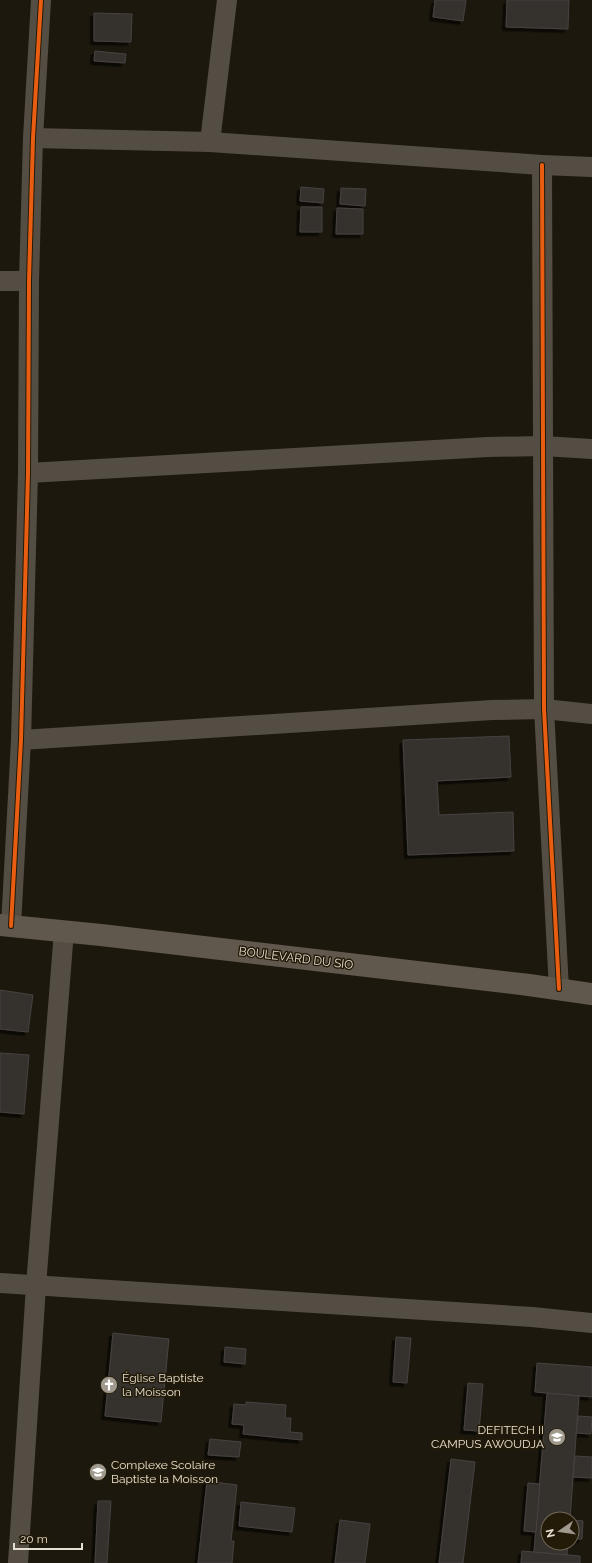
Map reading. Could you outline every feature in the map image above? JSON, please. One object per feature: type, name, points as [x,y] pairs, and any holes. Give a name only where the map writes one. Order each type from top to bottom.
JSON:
[{"type":"street","points":[[6,925],[21,740],[28,473],[29,281],[41,0]]},
{"type":"street","points":[[210,142],[227,0]]},
{"type":"street","points":[[34,138],[210,142],[542,165],[592,166]]},
{"type":"street","points":[[542,165],[544,710],[559,989]]},
{"type":"street","points":[[0,280],[29,281]]},
{"type":"street","points":[[28,473],[488,447],[543,446],[592,449]]},
{"type":"street","points":[[21,740],[492,710],[544,710],[592,714]]},
{"type":"street","name":"BOULEVARD DU SIO","points":[[6,925],[592,994]]},
{"type":"street","points":[[18,1563],[36,1286],[64,931]]},
{"type":"street","points":[[0,1283],[592,1322]]},
{"type":"building","points":[[435,0],[466,0],[463,21],[433,17]]},
{"type":"building","points":[[507,0],[569,0],[568,29],[506,27]]},
{"type":"building","points":[[94,13],[132,14],[131,42],[94,41]]},
{"type":"building","points":[[95,51],[126,54],[125,63],[94,61]]},
{"type":"building","points":[[301,187],[324,189],[323,203],[300,201]]},
{"type":"building","points":[[341,188],[366,189],[365,206],[340,204]]},
{"type":"building","points":[[301,207],[322,207],[322,232],[300,232]]},
{"type":"building","points":[[337,208],[363,209],[363,234],[336,234]]},
{"type":"building","points":[[509,736],[511,777],[437,781],[439,815],[513,812],[514,851],[408,855],[403,740]]},
{"type":"building","points":[[0,990],[33,995],[28,1032],[0,1029]]},
{"type":"building","points":[[0,1053],[29,1055],[24,1114],[0,1112]]},
{"type":"building","points":[[113,1333],[169,1339],[161,1422],[105,1416]]},
{"type":"building","points":[[396,1337],[411,1338],[407,1383],[393,1382]]},
{"type":"building","points":[[225,1347],[246,1349],[245,1364],[224,1362]]},
{"type":"building","points":[[537,1363],[592,1367],[592,1397],[535,1392]]},
{"type":"building","points":[[468,1383],[483,1384],[479,1431],[464,1430]]},
{"type":"building","points":[[547,1393],[579,1396],[571,1511],[540,1511],[540,1551],[567,1551],[567,1555],[534,1552]]},
{"type":"building","points":[[246,1402],[286,1405],[285,1418],[291,1418],[290,1432],[302,1433],[302,1440],[243,1434],[244,1425],[232,1424],[234,1404],[246,1405]]},
{"type":"building","points":[[578,1416],[592,1417],[591,1434],[576,1433]]},
{"type":"building","points":[[210,1439],[241,1442],[239,1457],[208,1455]]},
{"type":"building","points":[[575,1456],[592,1457],[592,1478],[573,1477]]},
{"type":"building","points":[[451,1459],[475,1462],[463,1563],[439,1563]]},
{"type":"building","points":[[207,1481],[237,1485],[231,1541],[234,1541],[232,1563],[198,1563]]},
{"type":"building","points":[[528,1483],[540,1484],[536,1532],[524,1531]]},
{"type":"building","points":[[98,1501],[111,1501],[107,1563],[95,1563]]},
{"type":"building","points":[[241,1502],[295,1508],[292,1532],[239,1526]]},
{"type":"building","points":[[340,1520],[370,1524],[365,1563],[335,1563]]},
{"type":"building","points":[[580,1521],[583,1521],[582,1539],[580,1539]]},
{"type":"building","points":[[522,1551],[580,1556],[580,1563],[521,1563]]},
{"type":"cycle path","points":[[11,926],[21,740],[28,473],[29,281],[33,138],[41,0]]},
{"type":"cycle path","points":[[542,165],[544,709],[559,989]]},
{"type":"place","name":"Église Baptiste la Moisson","points":[[109,1385]]},
{"type":"place","name":"DEFITECH II CAMPUS AWOUDJA","points":[[557,1437]]},
{"type":"place","name":"Complexe Scolaire Baptiste la Moisson","points":[[98,1472]]}]
